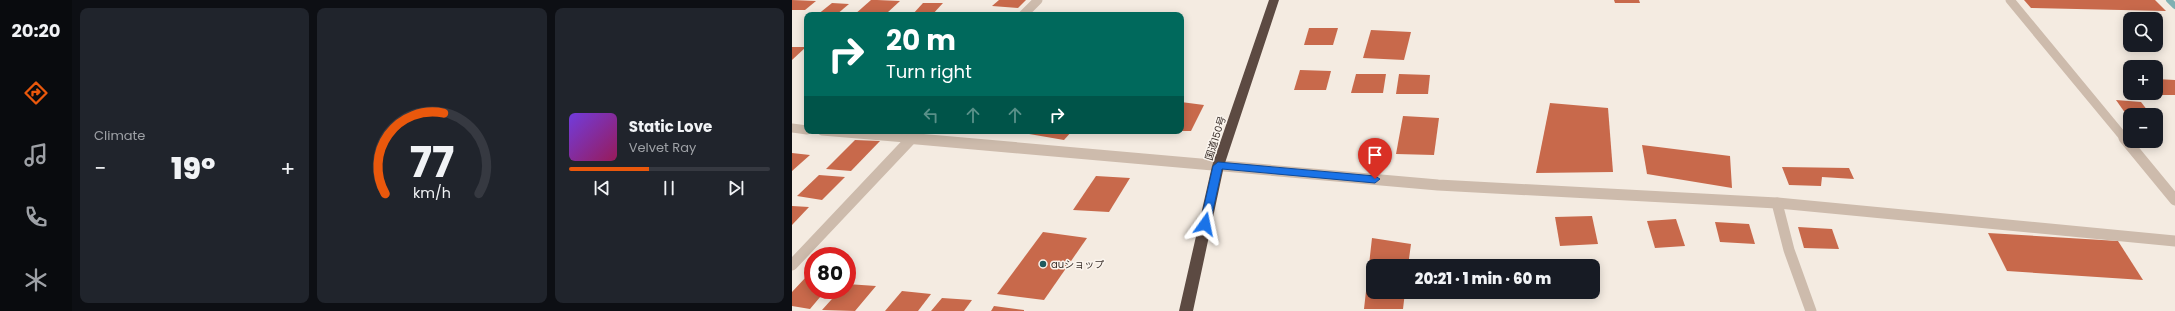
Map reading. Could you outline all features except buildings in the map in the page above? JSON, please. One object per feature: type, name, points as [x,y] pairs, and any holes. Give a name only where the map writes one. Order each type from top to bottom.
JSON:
[{"type":"highway","name":"国道150号","points":[[1186,311],[1218,166],[1274,0]]},
{"type":"street","points":[[1026,12],[1038,0]]},
{"type":"street","points":[[2010,0],[2175,200]]},
{"type":"street","points":[[792,128],[804,130]]},
{"type":"street","points":[[856,134],[1438,185],[1777,203],[2175,241]]},
{"type":"street","points":[[792,265],[916,134]]},
{"type":"street","points":[[1777,203],[1789,250],[1811,311]]},
{"type":"waterway","points":[[2169,0],[2175,6]]},
{"type":"place","name":"auショップ","points":[[1043,264]]},
{"type":"route","points":[[1205,224],[1218,166],[1375,179]]}]
